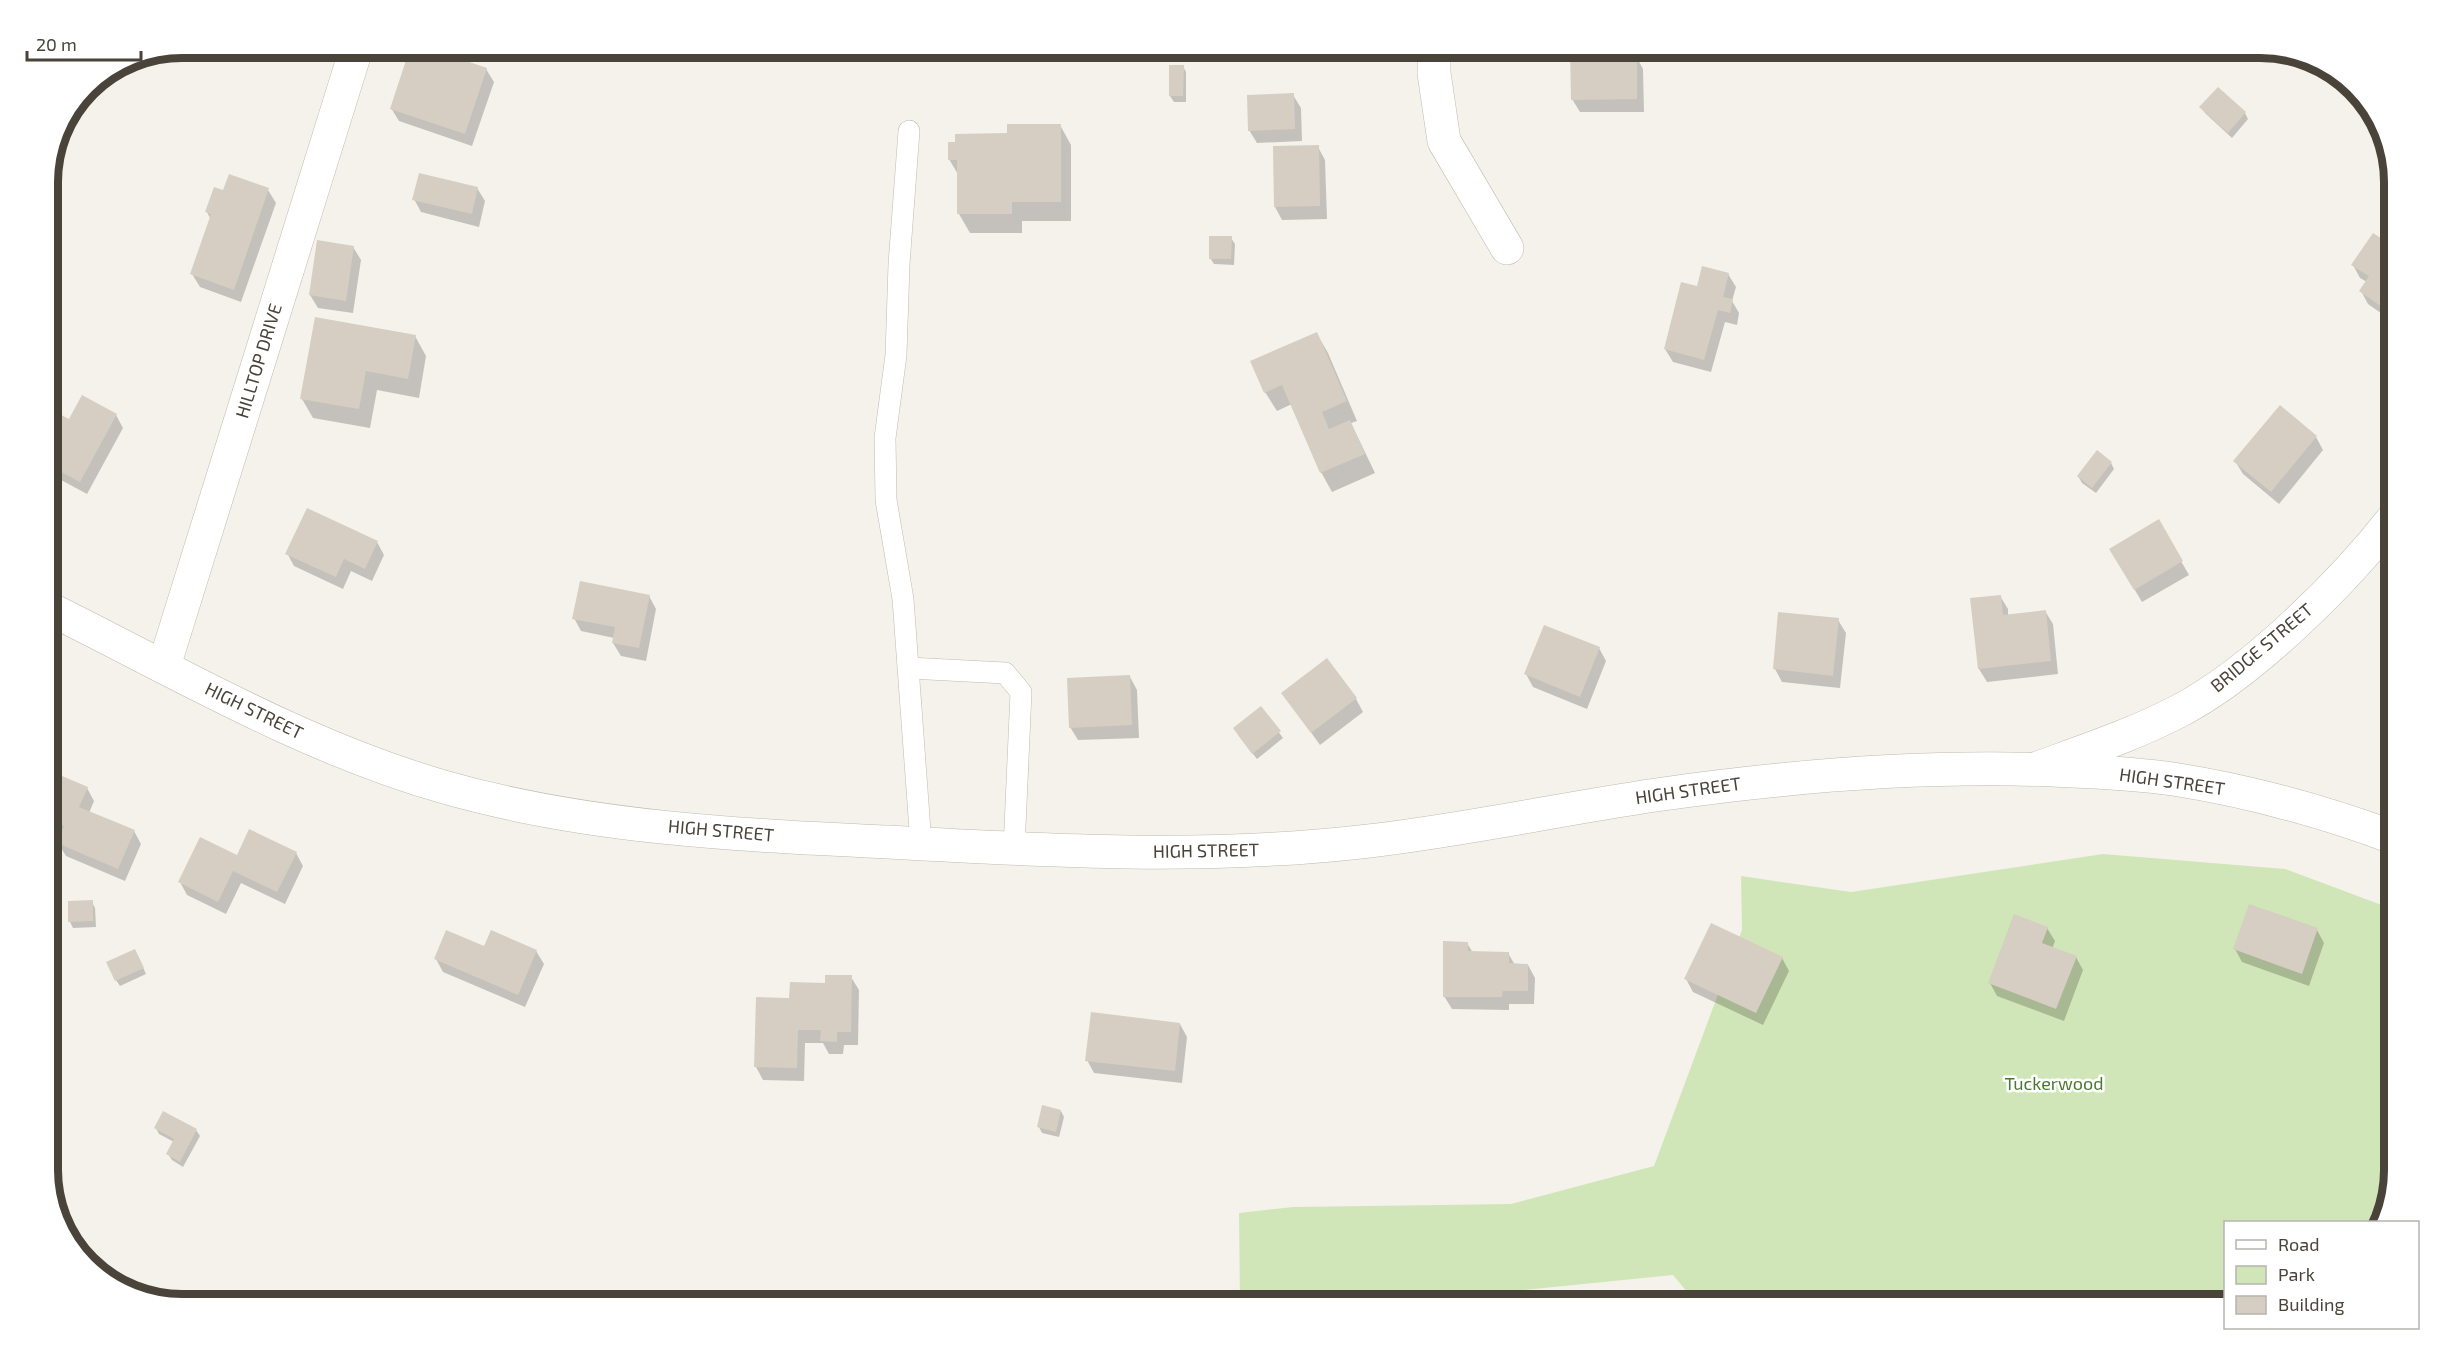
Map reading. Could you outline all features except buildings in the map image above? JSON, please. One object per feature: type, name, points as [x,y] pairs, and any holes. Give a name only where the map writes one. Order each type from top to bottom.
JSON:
[{"type":"street","name":"HILLTOP DRIVE","points":[[164,666],[353,58]]},
{"type":"street","points":[[1434,58],[1444,141],[1507,248]]},
{"type":"street","name":"BRIDGE STREET","points":[[2035,769],[2134,733],[2181,711],[2228,680],[2314,604],[2384,528]]},
{"type":"street","name":"HIGH STREET","points":[[59,614],[288,728],[364,760],[445,788],[488,799],[586,818],[691,830],[1014,850],[1166,852],[1316,847],[1431,833],[1597,804],[1778,779],[1920,769],[2035,769],[2127,774],[2217,787],[2304,808],[2384,834]]},
{"type":"lane","points":[[909,131],[899,264],[896,355],[885,438],[886,500],[903,599],[921,844]]},
{"type":"lane","points":[[909,668],[1005,673],[1021,692],[1014,850]]},
{"type":"green space","name":"Tuckerwood","points":[[2103,854],[2285,869],[2384,906],[2384,1171],[2380,1203],[2374,1221],[2224,1221],[2224,1294],[1689,1294],[1673,1275],[1485,1294],[1240,1294],[1239,1213],[1293,1207],[1511,1204],[1654,1166],[1742,930],[1741,876],[1851,892]]}]
